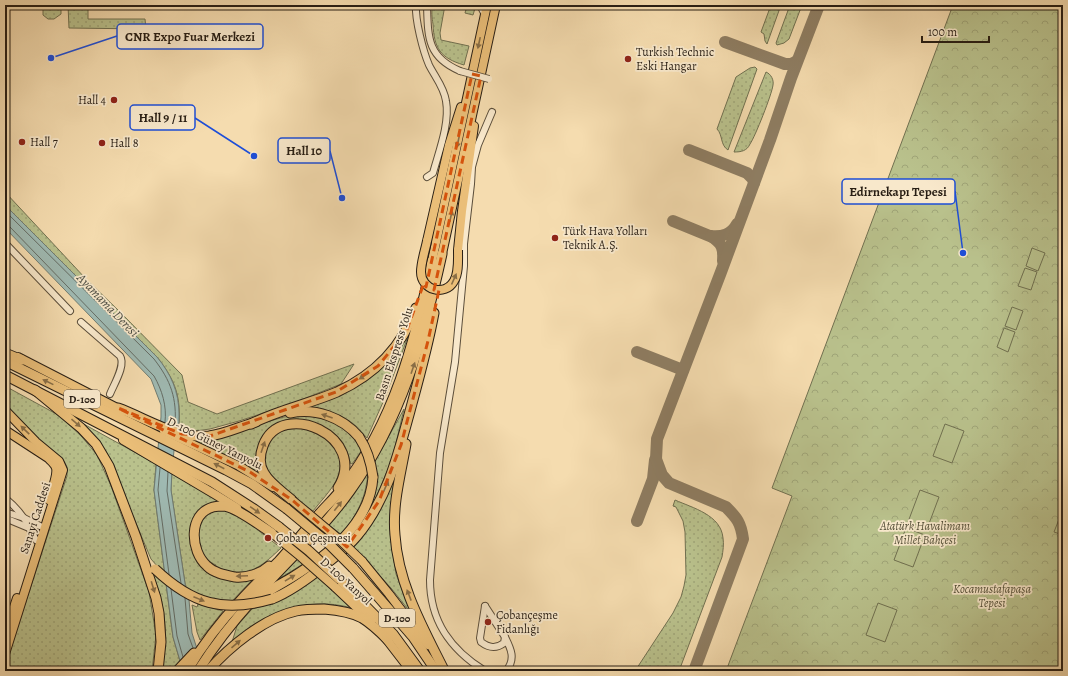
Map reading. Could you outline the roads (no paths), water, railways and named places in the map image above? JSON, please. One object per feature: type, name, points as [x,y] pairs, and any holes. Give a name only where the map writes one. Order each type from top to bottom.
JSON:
[{"type":"highway","points":[[136,537],[150,563],[168,581],[183,591],[207,602],[233,606],[272,599],[291,590],[314,574],[343,550],[357,536],[369,519],[385,489],[399,451],[434,316],[442,268],[442,254]]},
{"type":"highway","name":"Basın Ekspress Yolu","points":[[198,671],[237,618],[257,594],[333,513],[358,479],[383,438],[392,420],[414,364],[442,254]]},
{"type":"highway","points":[[251,424],[266,416],[336,392],[362,378],[378,366],[393,350],[406,332],[416,309],[432,262]]},
{"type":"highway","name":"Basın Ekspress Yolu","points":[[200,648],[238,602],[280,561],[287,551],[343,488],[373,441],[388,409],[411,349],[432,262]]},
{"type":"highway","points":[[5,353],[22,360]]},
{"type":"highway","name":"D-100","points":[[5,361],[226,470],[290,505],[353,568],[441,670]]},
{"type":"highway","name":"D-100","points":[[5,376],[78,412],[212,482],[254,509],[276,531],[309,551],[337,583],[392,634],[420,671]]},
{"type":"highway","points":[[35,390],[54,407],[74,421],[96,444],[109,466],[136,537],[156,598],[159,613],[161,642],[158,671]]},
{"type":"highway","points":[[412,405],[396,505],[395,534],[399,563],[404,584],[441,670]]},
{"type":"highway","points":[[118,408],[172,431],[188,436],[210,436],[292,412],[314,412],[338,420],[348,426],[359,437],[367,450],[373,477],[371,492],[366,506],[353,527],[344,538],[318,560],[263,595],[237,618]]},
{"type":"highway","points":[[290,505],[264,473],[261,467],[261,456],[265,442],[274,430],[290,425],[305,425],[321,430],[331,436],[340,448],[345,461],[342,480],[321,512]]},
{"type":"highway","points":[[276,531],[233,509],[223,506],[210,508],[200,517],[195,527],[194,537],[198,551],[206,565],[229,576],[246,576],[258,573],[264,570],[287,551]]},
{"type":"highway","points":[[208,671],[242,639],[276,618],[296,611],[328,609],[356,615],[371,625],[388,640]]},
{"type":"highway","points":[[177,671],[200,648]]},
{"type":"highway","points":[[187,671],[200,648]]},
{"type":"main road","name":"Basın Ekspress Yolu","points":[[432,262],[486,5]]},
{"type":"main road","name":"Basın Ekspress Yolu","points":[[442,254],[496,5]]},
{"type":"main road","points":[[469,90],[452,134],[422,266],[421,276],[427,286],[436,290],[448,288],[456,278],[462,211],[474,128],[475,118],[473,110]]},
{"type":"main road","name":"D-100 Güney Yanyolu","points":[[5,350],[152,426],[238,466],[340,540],[362,561],[425,641],[441,670]]},
{"type":"main road","points":[[5,379],[17,381]]},
{"type":"main road","name":"Sanayi Caddesi","points":[[5,410],[36,442],[59,461],[63,470],[5,654]]},
{"type":"main road","points":[[5,417],[14,419]]},
{"type":"main road","name":"Sanayi Caddesi","points":[[5,430],[48,458],[56,468],[55,478],[36,540],[5,634]]},
{"type":"main road","name":"D-100 Yanyol","points":[[337,583],[388,640],[411,671]]},
{"type":"street","points":[[416,5],[416,13],[424,52],[429,65],[444,92],[446,102],[446,122],[433,173],[427,177]]},
{"type":"street","points":[[427,5],[429,37],[433,49],[442,60],[460,71],[489,79]]},
{"type":"street","points":[[480,5],[485,15]]},
{"type":"street","points":[[485,671],[460,654],[442,628],[431,599],[430,580],[440,453],[455,362],[464,266],[464,244],[472,167],[478,145],[492,112]]},
{"type":"street","points":[[5,243],[70,310]]},
{"type":"street","points":[[82,322],[122,359],[122,365],[110,394]]},
{"type":"street","points":[[5,498],[14,505],[24,518],[36,540]]},
{"type":"street","points":[[5,512],[24,518],[40,526]]},
{"type":"street","points":[[5,518],[29,528]]},
{"type":"street","points":[[505,637],[504,643],[499,647],[493,648],[486,646],[481,642],[480,638],[485,606],[493,616],[505,637],[512,652],[510,666],[506,671]]},
{"type":"water","points":[[5,205],[157,357],[170,377],[176,391],[179,406],[179,419],[176,433],[171,490],[186,590],[189,600],[192,633],[204,671],[183,671],[173,637],[154,490],[161,405],[151,379],[5,228]]},
{"type":"waterway","points":[[1060,671],[1063,664]]},
{"type":"place","name":"CNR Expo Fuar Merkezi","points":[[51,58]]},
{"type":"place","name":"Turkish Technic Eski Hangar","points":[[628,59]]},
{"type":"place","name":"Hall 4","points":[[114,100]]},
{"type":"place","name":"Hall 7","points":[[22,142]]},
{"type":"place","name":"Hall 8","points":[[102,143]]},
{"type":"place","name":"Hall 9 / 11","points":[[254,156]]},
{"type":"place","name":"Hall 10","points":[[342,198]]},
{"type":"place","name":"Türk Hava Yolları Teknik A.Ş.","points":[[555,238]]},
{"type":"place","name":"Edirnekapı Tepesi","points":[[963,253]]},
{"type":"place","name":"Çoban Çeşmesi","points":[[268,538]]},
{"type":"place","name":"Çobançeşme Fidanlığı","points":[[488,622]]},
{"type":"water label","name":"Ayamama Deresi","points":[[108,305]]},
{"type":"park label","name":"Atatürk Havalimanı Millet Bahçesi","points":[[925,533]]},
{"type":"park label","name":"Kocamustafapaşa Tepesi","points":[[992,596]]}]
